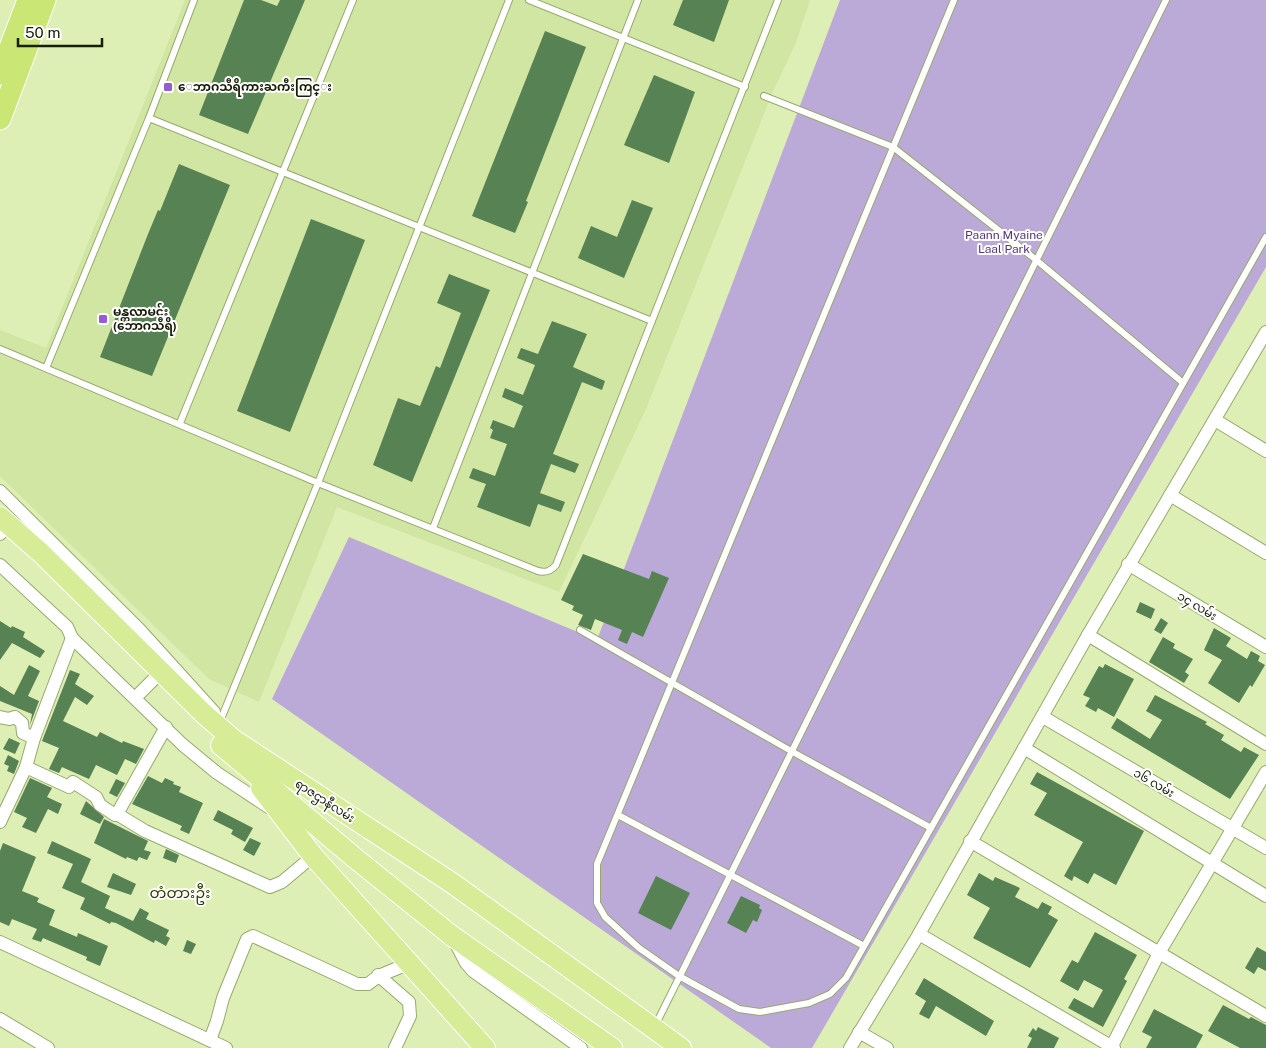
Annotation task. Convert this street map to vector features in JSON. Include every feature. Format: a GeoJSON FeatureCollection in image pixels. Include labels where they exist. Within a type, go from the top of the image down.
{"type":"FeatureCollection","features":[{"type":"Feature","properties":{"kind":"highway"},"geometry":{"type":"LineString","coordinates":[[0,74],[28,0]]}},
{"type":"Feature","properties":{"kind":"highway"},"geometry":{"type":"LineString","coordinates":[[0,119],[45,0]]}},
{"type":"Feature","properties":{"kind":"main road","name":"ရာဇဌာနီလမ်း"},"geometry":{"type":"LineString","coordinates":[[0,529],[87,611],[196,723],[244,765],[452,936],[612,1048]]}},
{"type":"Feature","properties":{"kind":"main road","name":"ရာဇဌာနီလမ်း"},"geometry":{"type":"LineString","coordinates":[[0,529],[41,553],[204,714],[234,740],[452,883],[681,1048]]}},
{"type":"Feature","properties":{"kind":"main road"},"geometry":{"type":"LineString","coordinates":[[234,740],[244,765],[281,816],[314,856],[485,1048]]}},
{"type":"Feature","properties":{"kind":"street"},"geometry":{"type":"LineString","coordinates":[[850,1048],[919,934],[1128,564],[1266,332]]}},
{"type":"Feature","properties":{"kind":"street"},"geometry":{"type":"LineString","coordinates":[[1215,420],[1266,451]]}},
{"type":"Feature","properties":{"kind":"street"},"geometry":{"type":"LineString","coordinates":[[0,491],[139,629],[221,719],[234,740]]}},
{"type":"Feature","properties":{"kind":"street"},"geometry":{"type":"LineString","coordinates":[[1170,496],[1266,553]]}},
{"type":"Feature","properties":{"kind":"street","name":"၁၄ လမ်း"},"geometry":{"type":"LineString","coordinates":[[1128,564],[1266,647]]}},
{"type":"Feature","properties":{"kind":"street"},"geometry":{"type":"LineString","coordinates":[[0,565],[67,627],[72,638],[217,773],[281,816]]}},
{"type":"Feature","properties":{"kind":"street"},"geometry":{"type":"LineString","coordinates":[[1088,634],[1266,744]]}},
{"type":"Feature","properties":{"kind":"street"},"geometry":{"type":"LineString","coordinates":[[0,822],[26,766],[34,738],[72,638]]}},
{"type":"Feature","properties":{"kind":"street"},"geometry":{"type":"LineString","coordinates":[[136,698],[154,679]]}},
{"type":"Feature","properties":{"kind":"street"},"geometry":{"type":"LineString","coordinates":[[0,717],[9,719],[16,717],[22,723],[22,733],[34,738]]}},
{"type":"Feature","properties":{"kind":"street","name":"၁၆ လမ်း"},"geometry":{"type":"LineString","coordinates":[[1043,717],[1266,848]]}},
{"type":"Feature","properties":{"kind":"street"},"geometry":{"type":"LineString","coordinates":[[117,814],[166,727]]}},
{"type":"Feature","properties":{"kind":"street"},"geometry":{"type":"LineString","coordinates":[[1024,748],[1266,896]]}},
{"type":"Feature","properties":{"kind":"street"},"geometry":{"type":"LineString","coordinates":[[26,766],[69,787],[73,782],[96,797],[100,805],[145,831],[270,887],[282,882],[314,856]]}},
{"type":"Feature","properties":{"kind":"street"},"geometry":{"type":"LineString","coordinates":[[919,934],[1112,1048],[1159,953],[1213,865],[1266,772]]}},
{"type":"Feature","properties":{"kind":"street"},"geometry":{"type":"LineString","coordinates":[[970,841],[1266,1016]]}},
{"type":"Feature","properties":{"kind":"street"},"geometry":{"type":"LineString","coordinates":[[210,1040],[217,1021],[222,998],[247,939],[253,936],[357,984],[368,984],[378,975],[410,963]]}},
{"type":"Feature","properties":{"kind":"street"},"geometry":{"type":"LineString","coordinates":[[452,936],[466,963],[473,971],[581,1048]]}},
{"type":"Feature","properties":{"kind":"street"},"geometry":{"type":"LineString","coordinates":[[0,942],[226,1048]]}},
{"type":"Feature","properties":{"kind":"street"},"geometry":{"type":"LineString","coordinates":[[378,975],[410,1002],[410,1016],[395,1048]]}},
{"type":"Feature","properties":{"kind":"street"},"geometry":{"type":"LineString","coordinates":[[0,1019],[48,1048]]}},
{"type":"Feature","properties":{"kind":"street"},"geometry":{"type":"LineString","coordinates":[[859,1032],[887,1048]]}},
{"type":"Feature","properties":{"kind":"lane"},"geometry":{"type":"LineString","coordinates":[[46,368],[149,118],[194,0]]}},
{"type":"Feature","properties":{"kind":"lane"},"geometry":{"type":"LineString","coordinates":[[180,423],[353,0]]}},
{"type":"Feature","properties":{"kind":"lane"},"geometry":{"type":"LineString","coordinates":[[221,719],[318,483],[509,0]]}},
{"type":"Feature","properties":{"kind":"lane"},"geometry":{"type":"LineString","coordinates":[[529,0],[744,87]]}},
{"type":"Feature","properties":{"kind":"lane"},"geometry":{"type":"LineString","coordinates":[[433,528],[638,0]]}},
{"type":"Feature","properties":{"kind":"lane"},"geometry":{"type":"LineString","coordinates":[[0,349],[180,423],[318,483],[538,571],[552,570],[556,565],[778,0]]}},
{"type":"Feature","properties":{"kind":"lane"},"geometry":{"type":"LineString","coordinates":[[954,0],[598,864],[597,903],[605,917],[622,934],[679,976],[738,1009],[760,1012],[809,1003],[830,994],[846,978],[1182,382],[1266,237]]}},
{"type":"Feature","properties":{"kind":"lane"},"geometry":{"type":"LineString","coordinates":[[654,1028],[1035,259],[1166,0]]}},
{"type":"Feature","properties":{"kind":"lane"},"geometry":{"type":"LineString","coordinates":[[764,96],[892,147],[1035,259],[1182,382]]}},
{"type":"Feature","properties":{"kind":"lane"},"geometry":{"type":"LineString","coordinates":[[149,118],[652,321]]}},
{"type":"Feature","properties":{"kind":"lane"},"geometry":{"type":"LineString","coordinates":[[580,630],[672,684],[931,828]]}},
{"type":"Feature","properties":{"kind":"lane"},"geometry":{"type":"LineString","coordinates":[[618,815],[864,946]]}},
{"type":"Feature","properties":{"kind":"shaded area"},"geometry":{"type":"Polygon","coordinates":[[[185,0],[810,0],[795,45],[774,89],[646,409],[559,592],[337,507],[259,702],[209,679],[0,476],[0,330],[46,348],[185,0]]]}},
{"type":"Feature","properties":{"kind":"green space","name":"Paann Myaine Laal Park"},"geometry":{"type":"Polygon","coordinates":[[[840,0],[1266,0],[1266,267],[812,1048],[771,1048],[272,699],[349,537],[597,640],[840,0]]]}},
{"type":"Feature","properties":{"kind":"building"},"geometry":{"type":"Polygon","coordinates":[[[244,0],[261,0],[277,6],[280,0],[305,0],[248,134],[199,115],[244,0]]]}},
{"type":"Feature","properties":{"kind":"building"},"geometry":{"type":"Polygon","coordinates":[[[683,0],[729,0],[714,42],[673,25],[683,0]]]}},
{"type":"Feature","properties":{"kind":"building"},"geometry":{"type":"Polygon","coordinates":[[[545,31],[586,47],[515,233],[472,216],[545,31]]]}},
{"type":"Feature","properties":{"kind":"building"},"geometry":{"type":"Polygon","coordinates":[[[654,75],[695,92],[669,163],[624,145],[654,75]]]}},
{"type":"Feature","properties":{"kind":"building"},"geometry":{"type":"Polygon","coordinates":[[[179,164],[230,185],[152,376],[100,357],[148,234],[158,210],[160,211],[179,164]]]}},
{"type":"Feature","properties":{"kind":"building"},"geometry":{"type":"Polygon","coordinates":[[[632,200],[653,208],[624,278],[578,258],[591,226],[617,237],[632,200]]]}},
{"type":"Feature","properties":{"kind":"building"},"geometry":{"type":"Polygon","coordinates":[[[311,219],[365,240],[290,432],[237,411],[311,219]]]}},
{"type":"Feature","properties":{"kind":"building"},"geometry":{"type":"Polygon","coordinates":[[[449,274],[490,290],[412,482],[373,465],[398,398],[420,406],[436,366],[440,368],[461,313],[437,303],[449,274]]]}},
{"type":"Feature","properties":{"kind":"building"},"geometry":{"type":"Polygon","coordinates":[[[552,321],[587,334],[573,367],[605,381],[602,390],[582,382],[553,454],[579,464],[575,473],[551,464],[540,493],[565,502],[561,512],[538,504],[530,527],[477,507],[486,484],[469,478],[473,468],[495,476],[507,444],[490,438],[493,430],[490,428],[493,420],[514,428],[523,406],[502,397],[505,388],[523,395],[535,365],[517,358],[521,348],[538,354],[552,321]]]}},
{"type":"Feature","properties":{"kind":"building"},"geometry":{"type":"Polygon","coordinates":[[[583,554],[649,579],[652,571],[669,578],[643,637],[632,632],[627,644],[618,640],[622,630],[595,619],[591,630],[578,625],[583,615],[572,610],[574,606],[561,600],[583,554]]]}},
{"type":"Feature","properties":{"kind":"building"},"geometry":{"type":"Polygon","coordinates":[[[1140,602],[1155,609],[1151,619],[1136,612],[1140,602]]]}},
{"type":"Feature","properties":{"kind":"building"},"geometry":{"type":"Polygon","coordinates":[[[1161,618],[1168,623],[1161,634],[1154,630],[1161,618]]]}},
{"type":"Feature","properties":{"kind":"building"},"geometry":{"type":"Polygon","coordinates":[[[0,621],[11,628],[12,626],[25,632],[23,637],[45,651],[40,658],[12,643],[0,660],[0,621]]]}},
{"type":"Feature","properties":{"kind":"building"},"geometry":{"type":"Polygon","coordinates":[[[1214,628],[1231,638],[1226,646],[1247,659],[1251,651],[1260,656],[1258,661],[1265,665],[1252,687],[1250,685],[1239,703],[1208,683],[1222,660],[1204,650],[1214,628]]]}},
{"type":"Feature","properties":{"kind":"building"},"geometry":{"type":"Polygon","coordinates":[[[1163,637],[1175,644],[1173,648],[1193,659],[1185,672],[1189,675],[1184,683],[1149,662],[1163,637]]]}},
{"type":"Feature","properties":{"kind":"building"},"geometry":{"type":"Polygon","coordinates":[[[1105,664],[1134,679],[1114,717],[1098,708],[1096,712],[1085,706],[1090,698],[1083,695],[1099,666],[1103,668],[1105,664]]]}},
{"type":"Feature","properties":{"kind":"building"},"geometry":{"type":"Polygon","coordinates":[[[29,665],[40,671],[28,696],[39,701],[30,725],[32,714],[0,701],[0,686],[14,695],[29,665]]]}},
{"type":"Feature","properties":{"kind":"building"},"geometry":{"type":"Polygon","coordinates":[[[70,670],[80,674],[75,684],[94,696],[87,705],[75,697],[63,721],[97,737],[100,732],[122,743],[123,741],[144,749],[136,764],[125,759],[117,775],[96,765],[89,779],[62,767],[59,773],[49,769],[59,748],[42,741],[70,670]]]}},
{"type":"Feature","properties":{"kind":"building"},"geometry":{"type":"Polygon","coordinates":[[[1155,695],[1207,722],[1205,724],[1224,735],[1221,740],[1241,752],[1244,747],[1259,755],[1230,799],[1111,728],[1117,718],[1150,739],[1162,720],[1146,711],[1155,695]]]}},
{"type":"Feature","properties":{"kind":"building"},"geometry":{"type":"Polygon","coordinates":[[[9,738],[20,743],[15,754],[3,749],[9,738]]]}},
{"type":"Feature","properties":{"kind":"building"},"geometry":{"type":"Polygon","coordinates":[[[8,755],[19,761],[14,774],[7,771],[9,766],[4,764],[8,755]]]}},
{"type":"Feature","properties":{"kind":"building"},"geometry":{"type":"Polygon","coordinates":[[[1037,772],[1144,831],[1116,885],[1094,873],[1088,884],[1074,876],[1072,881],[1064,876],[1083,842],[1034,815],[1047,793],[1030,784],[1037,772]]]}},
{"type":"Feature","properties":{"kind":"building"},"geometry":{"type":"Polygon","coordinates":[[[148,776],[162,783],[165,778],[174,782],[173,784],[181,787],[179,792],[203,803],[189,834],[180,830],[182,826],[132,804],[148,776]]]}},
{"type":"Feature","properties":{"kind":"building"},"geometry":{"type":"Polygon","coordinates":[[[30,778],[52,788],[47,797],[62,804],[58,814],[48,809],[36,833],[22,827],[27,818],[14,812],[30,778]]]}},
{"type":"Feature","properties":{"kind":"building"},"geometry":{"type":"Polygon","coordinates":[[[116,779],[125,783],[117,797],[109,793],[116,779]]]}},
{"type":"Feature","properties":{"kind":"building"},"geometry":{"type":"Polygon","coordinates":[[[86,801],[104,817],[100,824],[80,814],[86,801]]]}},
{"type":"Feature","properties":{"kind":"building"},"geometry":{"type":"Polygon","coordinates":[[[218,810],[253,828],[245,842],[231,834],[233,830],[213,820],[218,810]]]}},
{"type":"Feature","properties":{"kind":"building"},"geometry":{"type":"Polygon","coordinates":[[[104,819],[148,841],[144,850],[151,852],[147,860],[139,857],[137,861],[127,857],[126,859],[94,843],[104,819]]]}},
{"type":"Feature","properties":{"kind":"building"},"geometry":{"type":"Polygon","coordinates":[[[250,838],[261,843],[254,856],[243,850],[250,838]]]}},
{"type":"Feature","properties":{"kind":"building"},"geometry":{"type":"Polygon","coordinates":[[[52,841],[91,859],[81,882],[110,896],[105,908],[133,921],[140,908],[149,913],[146,919],[169,930],[166,936],[170,938],[166,946],[155,940],[154,943],[116,923],[111,922],[110,924],[80,909],[85,898],[62,888],[73,864],[47,853],[52,841]]]}},
{"type":"Feature","properties":{"kind":"building"},"geometry":{"type":"Polygon","coordinates":[[[3,843],[36,857],[22,891],[39,898],[37,902],[55,910],[49,925],[77,937],[78,933],[108,946],[100,966],[86,960],[87,957],[43,938],[41,942],[32,939],[37,929],[12,919],[9,926],[0,922],[0,851],[3,843]]]}},
{"type":"Feature","properties":{"kind":"building"},"geometry":{"type":"Polygon","coordinates":[[[166,849],[179,855],[176,863],[163,858],[166,849]]]}},
{"type":"Feature","properties":{"kind":"building"},"geometry":{"type":"Polygon","coordinates":[[[113,873],[136,884],[131,895],[107,887],[113,873]]]}},
{"type":"Feature","properties":{"kind":"building"},"geometry":{"type":"Polygon","coordinates":[[[979,873],[993,881],[995,877],[1020,888],[1015,897],[1038,909],[1042,902],[1052,907],[1048,914],[1058,920],[1030,968],[973,938],[990,908],[967,895],[979,873]]]}},
{"type":"Feature","properties":{"kind":"building"},"geometry":{"type":"Polygon","coordinates":[[[656,876],[690,893],[671,930],[638,913],[656,876]]]}},
{"type":"Feature","properties":{"kind":"building"},"geometry":{"type":"Polygon","coordinates":[[[741,896],[760,905],[759,908],[762,910],[757,922],[753,920],[746,933],[727,923],[741,896]]]}},
{"type":"Feature","properties":{"kind":"building"},"geometry":{"type":"Polygon","coordinates":[[[1095,932],[1137,955],[1124,979],[1127,981],[1103,1027],[1068,1008],[1074,998],[1093,1008],[1103,990],[1084,980],[1078,991],[1060,981],[1072,960],[1078,963],[1095,932]]]}},
{"type":"Feature","properties":{"kind":"building"},"geometry":{"type":"Polygon","coordinates":[[[187,940],[196,944],[191,954],[183,951],[187,940]]]}},
{"type":"Feature","properties":{"kind":"building"},"geometry":{"type":"Polygon","coordinates":[[[1257,947],[1266,952],[1266,971],[1258,967],[1254,974],[1245,968],[1257,947]]]}},
{"type":"Feature","properties":{"kind":"building"},"geometry":{"type":"Polygon","coordinates":[[[924,978],[994,1021],[986,1036],[936,1006],[929,1019],[919,1014],[926,1001],[915,994],[924,978]]]}},
{"type":"Feature","properties":{"kind":"building"},"geometry":{"type":"Polygon","coordinates":[[[1223,1005],[1249,1019],[1251,1017],[1266,1025],[1266,1048],[1240,1048],[1208,1031],[1223,1005]]]}},
{"type":"Feature","properties":{"kind":"building"},"geometry":{"type":"Polygon","coordinates":[[[1154,1009],[1203,1035],[1196,1048],[1146,1048],[1152,1037],[1142,1032],[1154,1009]]]}},
{"type":"Feature","properties":{"kind":"building"},"geometry":{"type":"Polygon","coordinates":[[[1038,1027],[1059,1038],[1054,1048],[1027,1048],[1032,1038],[1028,1036],[1033,1028],[1036,1031],[1038,1027]]]}},
{"type":"Feature","properties":{"kind":"place","name":"ေဘာဂသီရိကားႀကီးကြင္း"},"geometry":{"type":"Point","coordinates":[168,87]}},
{"type":"Feature","properties":{"kind":"place","name":"မန္တလာမင်း (ဘောဂသီရိ)"},"geometry":{"type":"Point","coordinates":[103,319]}},
{"type":"Feature","properties":{"kind":"district","name":"တံတားဦး"},"geometry":{"type":"Point","coordinates":[180,892]}}]}
